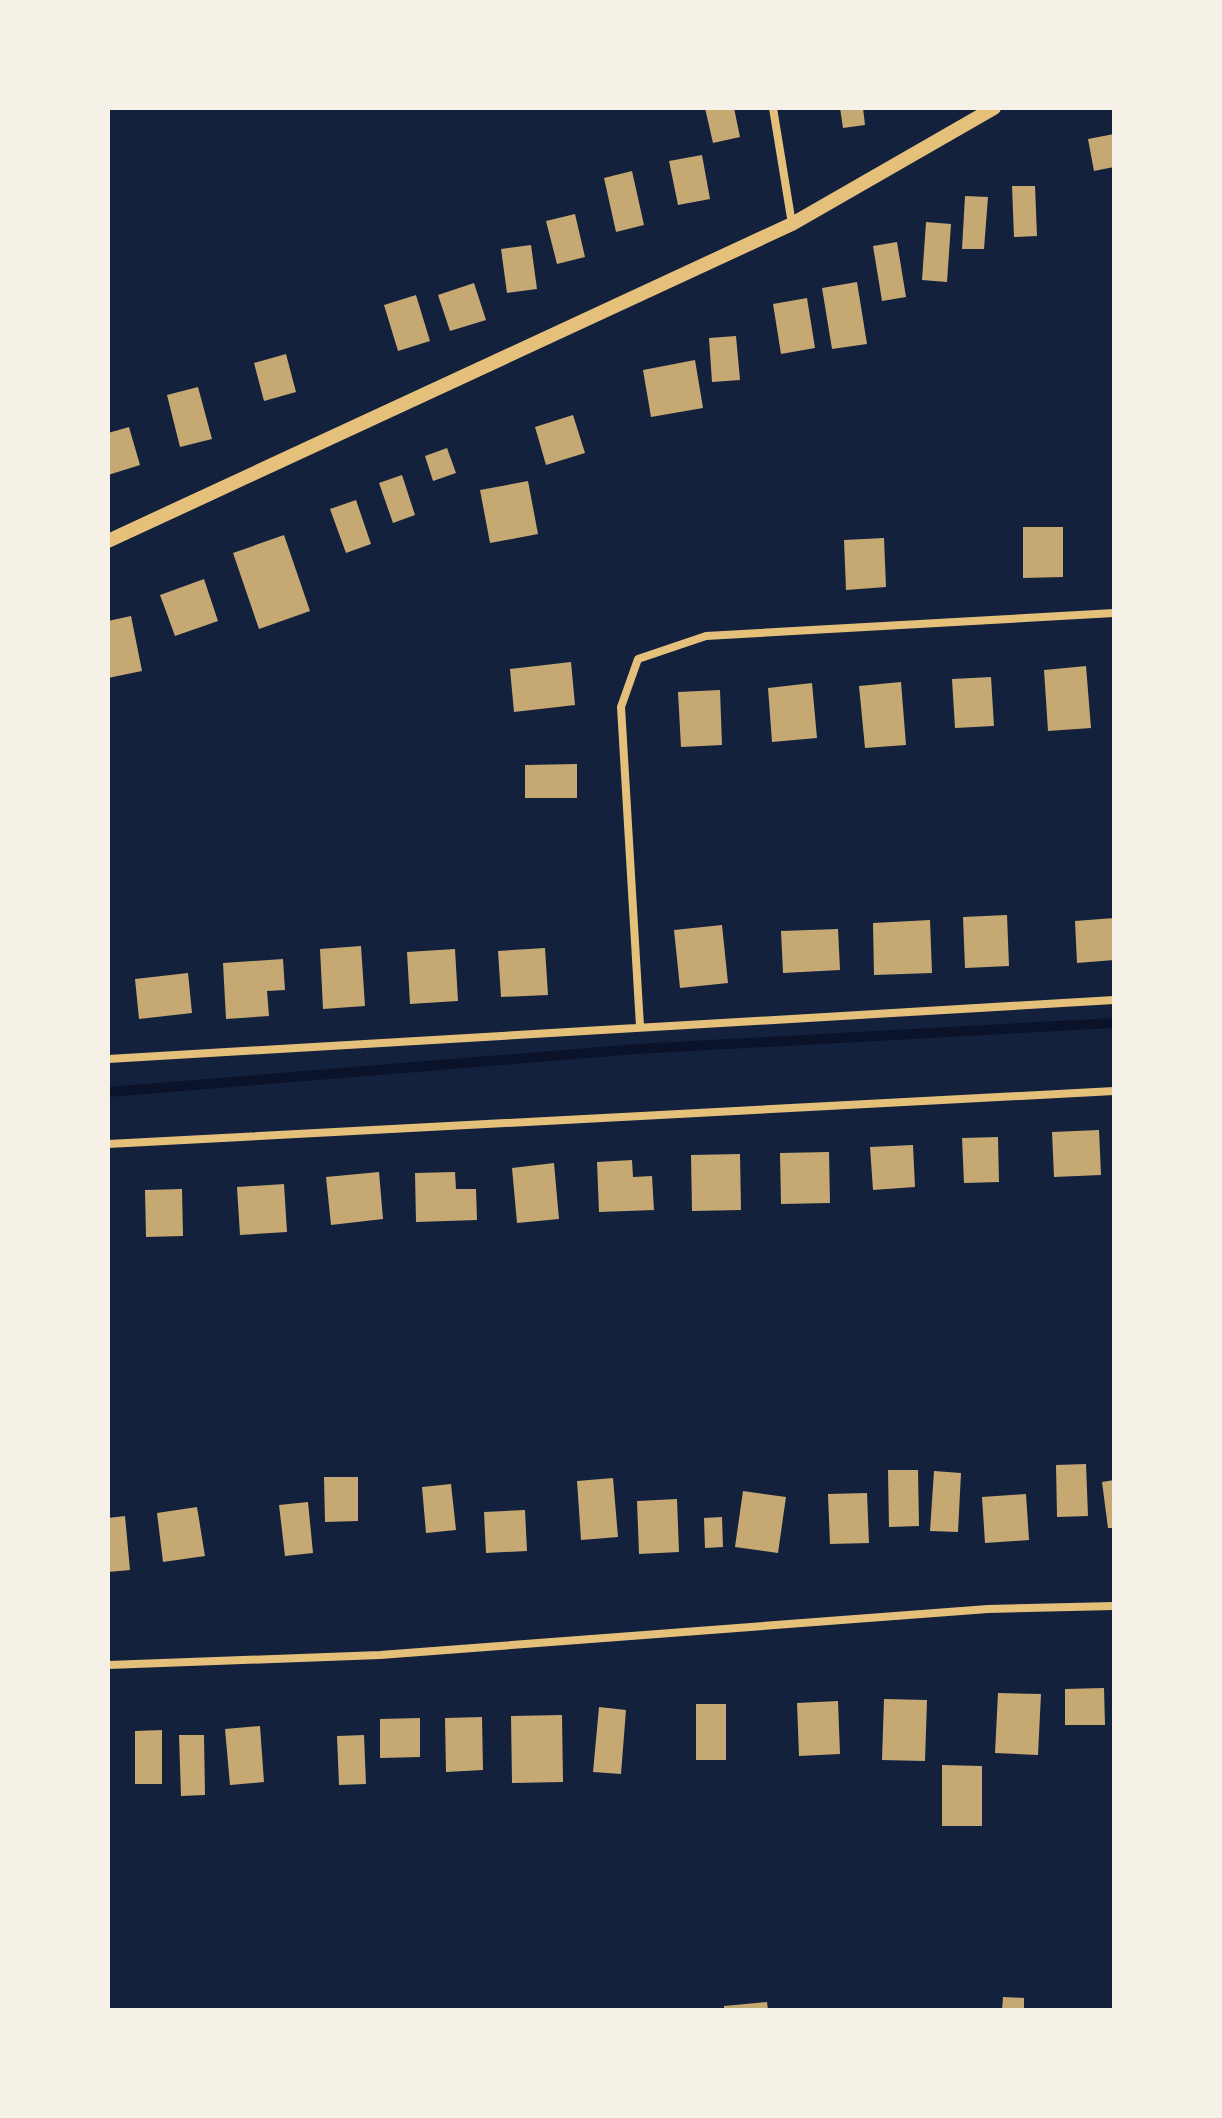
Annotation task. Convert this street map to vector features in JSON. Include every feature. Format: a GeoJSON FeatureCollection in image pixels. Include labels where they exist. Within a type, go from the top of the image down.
{"type":"FeatureCollection","features":[{"type":"Feature","properties":{"kind":"street"},"geometry":{"type":"LineString","coordinates":[[773,108],[792,224]]}},
{"type":"Feature","properties":{"kind":"street"},"geometry":{"type":"LineString","coordinates":[[108,541],[792,224],[994,108]]}},
{"type":"Feature","properties":{"kind":"street"},"geometry":{"type":"LineString","coordinates":[[640,1026],[621,707],[638,659],[706,636],[1114,613]]}},
{"type":"Feature","properties":{"kind":"street"},"geometry":{"type":"LineString","coordinates":[[108,1059],[1114,1000]]}},
{"type":"Feature","properties":{"kind":"street"},"geometry":{"type":"LineString","coordinates":[[108,1144],[1114,1091]]}},
{"type":"Feature","properties":{"kind":"street"},"geometry":{"type":"LineString","coordinates":[[108,1665],[380,1655],[973,1610],[1114,1606]]}},
{"type":"Feature","properties":{"kind":"building"},"geometry":{"type":"Polygon","coordinates":[[[705,108],[734,108],[740,137],[713,143],[705,108]]]}},
{"type":"Feature","properties":{"kind":"building"},"geometry":{"type":"Polygon","coordinates":[[[840,108],[863,108],[865,125],[843,128],[840,108]]]}},
{"type":"Feature","properties":{"kind":"building"},"geometry":{"type":"Polygon","coordinates":[[[1114,134],[1114,167],[1094,171],[1088,139],[1114,134]]]}},
{"type":"Feature","properties":{"kind":"building"},"geometry":{"type":"Polygon","coordinates":[[[702,155],[710,199],[678,205],[669,161],[702,155]]]}},
{"type":"Feature","properties":{"kind":"building"},"geometry":{"type":"Polygon","coordinates":[[[632,171],[644,225],[616,232],[604,178],[632,171]]]}},
{"type":"Feature","properties":{"kind":"building"},"geometry":{"type":"Polygon","coordinates":[[[1012,186],[1035,186],[1037,236],[1014,237],[1012,186]]]}},
{"type":"Feature","properties":{"kind":"building"},"geometry":{"type":"Polygon","coordinates":[[[965,196],[988,197],[984,249],[962,249],[965,196]]]}},
{"type":"Feature","properties":{"kind":"building"},"geometry":{"type":"Polygon","coordinates":[[[575,214],[585,257],[557,264],[546,221],[575,214]]]}},
{"type":"Feature","properties":{"kind":"building"},"geometry":{"type":"Polygon","coordinates":[[[926,222],[951,224],[947,282],[922,280],[926,222]]]}},
{"type":"Feature","properties":{"kind":"building"},"geometry":{"type":"Polygon","coordinates":[[[897,242],[906,297],[882,301],[873,246],[897,242]]]}},
{"type":"Feature","properties":{"kind":"building"},"geometry":{"type":"Polygon","coordinates":[[[531,245],[537,289],[507,293],[501,249],[531,245]]]}},
{"type":"Feature","properties":{"kind":"building"},"geometry":{"type":"Polygon","coordinates":[[[857,282],[867,344],[832,349],[822,288],[857,282]]]}},
{"type":"Feature","properties":{"kind":"building"},"geometry":{"type":"Polygon","coordinates":[[[474,283],[486,320],[450,331],[438,295],[474,283]]]}},
{"type":"Feature","properties":{"kind":"building"},"geometry":{"type":"Polygon","coordinates":[[[416,295],[430,341],[398,351],[384,305],[416,295]]]}},
{"type":"Feature","properties":{"kind":"building"},"geometry":{"type":"Polygon","coordinates":[[[807,298],[815,348],[781,354],[773,304],[807,298]]]}},
{"type":"Feature","properties":{"kind":"building"},"geometry":{"type":"Polygon","coordinates":[[[736,336],[740,380],[712,382],[709,338],[736,336]]]}},
{"type":"Feature","properties":{"kind":"building"},"geometry":{"type":"Polygon","coordinates":[[[286,354],[296,392],[264,401],[254,363],[286,354]]]}},
{"type":"Feature","properties":{"kind":"building"},"geometry":{"type":"Polygon","coordinates":[[[695,360],[703,408],[651,417],[643,370],[695,360]]]}},
{"type":"Feature","properties":{"kind":"building"},"geometry":{"type":"Polygon","coordinates":[[[198,387],[212,439],[180,447],[167,395],[198,387]]]}},
{"type":"Feature","properties":{"kind":"building"},"geometry":{"type":"Polygon","coordinates":[[[573,415],[585,453],[546,465],[535,427],[573,415]]]}},
{"type":"Feature","properties":{"kind":"building"},"geometry":{"type":"Polygon","coordinates":[[[129,427],[140,465],[108,475],[108,433],[129,427]]]}},
{"type":"Feature","properties":{"kind":"building"},"geometry":{"type":"Polygon","coordinates":[[[447,448],[456,473],[433,481],[425,456],[447,448]]]}},
{"type":"Feature","properties":{"kind":"building"},"geometry":{"type":"Polygon","coordinates":[[[402,475],[415,515],[393,523],[379,483],[402,475]]]}},
{"type":"Feature","properties":{"kind":"building"},"geometry":{"type":"Polygon","coordinates":[[[528,481],[538,534],[490,543],[480,490],[528,481]]]}},
{"type":"Feature","properties":{"kind":"building"},"geometry":{"type":"Polygon","coordinates":[[[356,500],[371,544],[346,553],[330,509],[356,500]]]}},
{"type":"Feature","properties":{"kind":"building"},"geometry":{"type":"Polygon","coordinates":[[[1023,527],[1063,527],[1063,577],[1023,578],[1023,527]]]}},
{"type":"Feature","properties":{"kind":"building"},"geometry":{"type":"Polygon","coordinates":[[[284,535],[310,611],[259,629],[233,553],[284,535]]]}},
{"type":"Feature","properties":{"kind":"building"},"geometry":{"type":"Polygon","coordinates":[[[884,538],[886,587],[846,590],[844,540],[884,538]]]}},
{"type":"Feature","properties":{"kind":"building"},"geometry":{"type":"Polygon","coordinates":[[[204,579],[218,621],[175,636],[160,595],[204,579]]]}},
{"type":"Feature","properties":{"kind":"building"},"geometry":{"type":"Polygon","coordinates":[[[131,616],[142,671],[108,678],[108,621],[131,616]]]}},
{"type":"Feature","properties":{"kind":"building"},"geometry":{"type":"Polygon","coordinates":[[[571,662],[575,705],[514,712],[510,669],[571,662]]]}},
{"type":"Feature","properties":{"kind":"building"},"geometry":{"type":"Polygon","coordinates":[[[1086,666],[1091,728],[1048,731],[1044,670],[1086,666]]]}},
{"type":"Feature","properties":{"kind":"building"},"geometry":{"type":"Polygon","coordinates":[[[991,677],[994,726],[955,728],[952,679],[991,677]]]}},
{"type":"Feature","properties":{"kind":"building"},"geometry":{"type":"Polygon","coordinates":[[[901,682],[906,745],[865,748],[859,686],[901,682]]]}},
{"type":"Feature","properties":{"kind":"building"},"geometry":{"type":"Polygon","coordinates":[[[812,683],[817,738],[772,742],[768,688],[812,683]]]}},
{"type":"Feature","properties":{"kind":"building"},"geometry":{"type":"Polygon","coordinates":[[[720,690],[722,745],[681,747],[678,692],[720,690]]]}},
{"type":"Feature","properties":{"kind":"building"},"geometry":{"type":"Polygon","coordinates":[[[577,764],[577,798],[525,798],[525,765],[577,764]]]}},
{"type":"Feature","properties":{"kind":"building"},"geometry":{"type":"Polygon","coordinates":[[[1007,915],[1009,966],[965,968],[963,917],[1007,915]]]}},
{"type":"Feature","properties":{"kind":"building"},"geometry":{"type":"Polygon","coordinates":[[[1114,918],[1114,960],[1077,963],[1075,921],[1114,918]]]}},
{"type":"Feature","properties":{"kind":"building"},"geometry":{"type":"Polygon","coordinates":[[[930,920],[932,973],[874,975],[873,923],[930,920]]]}},
{"type":"Feature","properties":{"kind":"building"},"geometry":{"type":"Polygon","coordinates":[[[722,925],[728,983],[680,988],[674,930],[722,925]]]}},
{"type":"Feature","properties":{"kind":"building"},"geometry":{"type":"Polygon","coordinates":[[[838,929],[840,970],[783,973],[781,931],[838,929]]]}},
{"type":"Feature","properties":{"kind":"building"},"geometry":{"type":"Polygon","coordinates":[[[361,946],[365,1006],[323,1009],[320,949],[361,946]]]}},
{"type":"Feature","properties":{"kind":"building"},"geometry":{"type":"Polygon","coordinates":[[[545,948],[548,995],[501,997],[498,951],[545,948]]]}},
{"type":"Feature","properties":{"kind":"building"},"geometry":{"type":"Polygon","coordinates":[[[455,949],[458,1001],[410,1004],[407,952],[455,949]]]}},
{"type":"Feature","properties":{"kind":"building"},"geometry":{"type":"Polygon","coordinates":[[[283,959],[285,990],[267,991],[269,1016],[226,1019],[223,963],[283,959]]]}},
{"type":"Feature","properties":{"kind":"building"},"geometry":{"type":"Polygon","coordinates":[[[188,973],[192,1013],[139,1019],[135,979],[188,973]]]}},
{"type":"Feature","properties":{"kind":"building"},"geometry":{"type":"Polygon","coordinates":[[[1099,1130],[1101,1175],[1054,1177],[1052,1132],[1099,1130]]]}},
{"type":"Feature","properties":{"kind":"building"},"geometry":{"type":"Polygon","coordinates":[[[998,1137],[999,1182],[964,1183],[962,1138],[998,1137]]]}},
{"type":"Feature","properties":{"kind":"building"},"geometry":{"type":"Polygon","coordinates":[[[913,1145],[915,1187],[873,1190],[870,1147],[913,1145]]]}},
{"type":"Feature","properties":{"kind":"building"},"geometry":{"type":"Polygon","coordinates":[[[829,1152],[830,1203],[781,1204],[780,1153],[829,1152]]]}},
{"type":"Feature","properties":{"kind":"building"},"geometry":{"type":"Polygon","coordinates":[[[740,1154],[741,1210],[692,1211],[691,1155],[740,1154]]]}},
{"type":"Feature","properties":{"kind":"building"},"geometry":{"type":"Polygon","coordinates":[[[632,1160],[633,1177],[652,1176],[654,1210],[599,1212],[597,1162],[632,1160]]]}},
{"type":"Feature","properties":{"kind":"building"},"geometry":{"type":"Polygon","coordinates":[[[554,1163],[559,1219],[517,1223],[512,1168],[554,1163]]]}},
{"type":"Feature","properties":{"kind":"building"},"geometry":{"type":"Polygon","coordinates":[[[379,1172],[383,1219],[331,1225],[326,1177],[379,1172]]]}},
{"type":"Feature","properties":{"kind":"building"},"geometry":{"type":"Polygon","coordinates":[[[455,1172],[456,1189],[476,1189],[477,1220],[416,1222],[415,1173],[455,1172]]]}},
{"type":"Feature","properties":{"kind":"building"},"geometry":{"type":"Polygon","coordinates":[[[284,1184],[287,1232],[240,1235],[237,1187],[284,1184]]]}},
{"type":"Feature","properties":{"kind":"building"},"geometry":{"type":"Polygon","coordinates":[[[182,1189],[183,1236],[146,1237],[145,1190],[182,1189]]]}},
{"type":"Feature","properties":{"kind":"building"},"geometry":{"type":"Polygon","coordinates":[[[1086,1464],[1088,1516],[1057,1517],[1056,1465],[1086,1464]]]}},
{"type":"Feature","properties":{"kind":"building"},"geometry":{"type":"Polygon","coordinates":[[[888,1470],[918,1470],[919,1526],[889,1527],[888,1470]]]}},
{"type":"Feature","properties":{"kind":"building"},"geometry":{"type":"Polygon","coordinates":[[[934,1471],[961,1473],[958,1532],[930,1531],[934,1471]]]}},
{"type":"Feature","properties":{"kind":"building"},"geometry":{"type":"Polygon","coordinates":[[[324,1477],[358,1477],[358,1521],[325,1522],[324,1477]]]}},
{"type":"Feature","properties":{"kind":"building"},"geometry":{"type":"Polygon","coordinates":[[[613,1478],[618,1537],[581,1540],[577,1481],[613,1478]]]}},
{"type":"Feature","properties":{"kind":"building"},"geometry":{"type":"Polygon","coordinates":[[[1114,1480],[1114,1528],[1108,1528],[1102,1482],[1114,1480]]]}},
{"type":"Feature","properties":{"kind":"building"},"geometry":{"type":"Polygon","coordinates":[[[451,1484],[456,1530],[426,1533],[422,1487],[451,1484]]]}},
{"type":"Feature","properties":{"kind":"building"},"geometry":{"type":"Polygon","coordinates":[[[743,1491],[786,1497],[778,1553],[735,1547],[743,1491]]]}},
{"type":"Feature","properties":{"kind":"building"},"geometry":{"type":"Polygon","coordinates":[[[867,1493],[869,1543],[830,1544],[828,1494],[867,1493]]]}},
{"type":"Feature","properties":{"kind":"building"},"geometry":{"type":"Polygon","coordinates":[[[1026,1494],[1029,1540],[985,1543],[982,1497],[1026,1494]]]}},
{"type":"Feature","properties":{"kind":"building"},"geometry":{"type":"Polygon","coordinates":[[[677,1499],[679,1552],[639,1554],[637,1501],[677,1499]]]}},
{"type":"Feature","properties":{"kind":"building"},"geometry":{"type":"Polygon","coordinates":[[[308,1502],[313,1553],[285,1556],[279,1505],[308,1502]]]}},
{"type":"Feature","properties":{"kind":"building"},"geometry":{"type":"Polygon","coordinates":[[[197,1507],[205,1556],[163,1562],[157,1513],[197,1507]]]}},
{"type":"Feature","properties":{"kind":"building"},"geometry":{"type":"Polygon","coordinates":[[[525,1510],[527,1551],[486,1553],[484,1512],[525,1510]]]}},
{"type":"Feature","properties":{"kind":"building"},"geometry":{"type":"Polygon","coordinates":[[[125,1516],[130,1570],[108,1572],[108,1518],[125,1516]]]}},
{"type":"Feature","properties":{"kind":"building"},"geometry":{"type":"Polygon","coordinates":[[[722,1517],[723,1547],[705,1548],[704,1518],[722,1517]]]}},
{"type":"Feature","properties":{"kind":"building"},"geometry":{"type":"Polygon","coordinates":[[[1104,1688],[1105,1725],[1065,1725],[1065,1689],[1104,1688]]]}},
{"type":"Feature","properties":{"kind":"building"},"geometry":{"type":"Polygon","coordinates":[[[998,1693],[1041,1694],[1038,1755],[995,1753],[998,1693]]]}},
{"type":"Feature","properties":{"kind":"building"},"geometry":{"type":"Polygon","coordinates":[[[884,1699],[927,1700],[925,1761],[882,1760],[884,1699]]]}},
{"type":"Feature","properties":{"kind":"building"},"geometry":{"type":"Polygon","coordinates":[[[838,1701],[840,1754],[799,1756],[797,1703],[838,1701]]]}},
{"type":"Feature","properties":{"kind":"building"},"geometry":{"type":"Polygon","coordinates":[[[696,1704],[726,1704],[726,1760],[696,1760],[696,1704]]]}},
{"type":"Feature","properties":{"kind":"building"},"geometry":{"type":"Polygon","coordinates":[[[599,1707],[626,1710],[621,1774],[593,1772],[599,1707]]]}},
{"type":"Feature","properties":{"kind":"building"},"geometry":{"type":"Polygon","coordinates":[[[562,1715],[563,1782],[512,1783],[511,1716],[562,1715]]]}},
{"type":"Feature","properties":{"kind":"building"},"geometry":{"type":"Polygon","coordinates":[[[482,1717],[483,1770],[446,1772],[445,1718],[482,1717]]]}},
{"type":"Feature","properties":{"kind":"building"},"geometry":{"type":"Polygon","coordinates":[[[420,1718],[420,1757],[380,1758],[380,1719],[420,1718]]]}},
{"type":"Feature","properties":{"kind":"building"},"geometry":{"type":"Polygon","coordinates":[[[260,1726],[264,1782],[230,1785],[225,1729],[260,1726]]]}},
{"type":"Feature","properties":{"kind":"building"},"geometry":{"type":"Polygon","coordinates":[[[162,1730],[162,1784],[135,1784],[135,1731],[162,1730]]]}},
{"type":"Feature","properties":{"kind":"building"},"geometry":{"type":"Polygon","coordinates":[[[179,1735],[204,1735],[205,1795],[181,1796],[179,1735]]]}},
{"type":"Feature","properties":{"kind":"building"},"geometry":{"type":"Polygon","coordinates":[[[364,1735],[366,1784],[339,1785],[337,1736],[364,1735]]]}},
{"type":"Feature","properties":{"kind":"building"},"geometry":{"type":"Polygon","coordinates":[[[942,1765],[982,1766],[982,1826],[942,1826],[942,1765]]]}},
{"type":"Feature","properties":{"kind":"building"},"geometry":{"type":"Polygon","coordinates":[[[1003,1997],[1024,1998],[1024,2010],[1002,2010],[1003,1997]]]}},
{"type":"Feature","properties":{"kind":"building"},"geometry":{"type":"Polygon","coordinates":[[[767,2002],[768,2010],[724,2010],[724,2006],[767,2002]]]}},
{"type":"Feature","properties":{"kind":"waterway"},"geometry":{"type":"LineString","coordinates":[[108,1092],[637,1049],[1114,1023]]}}]}
